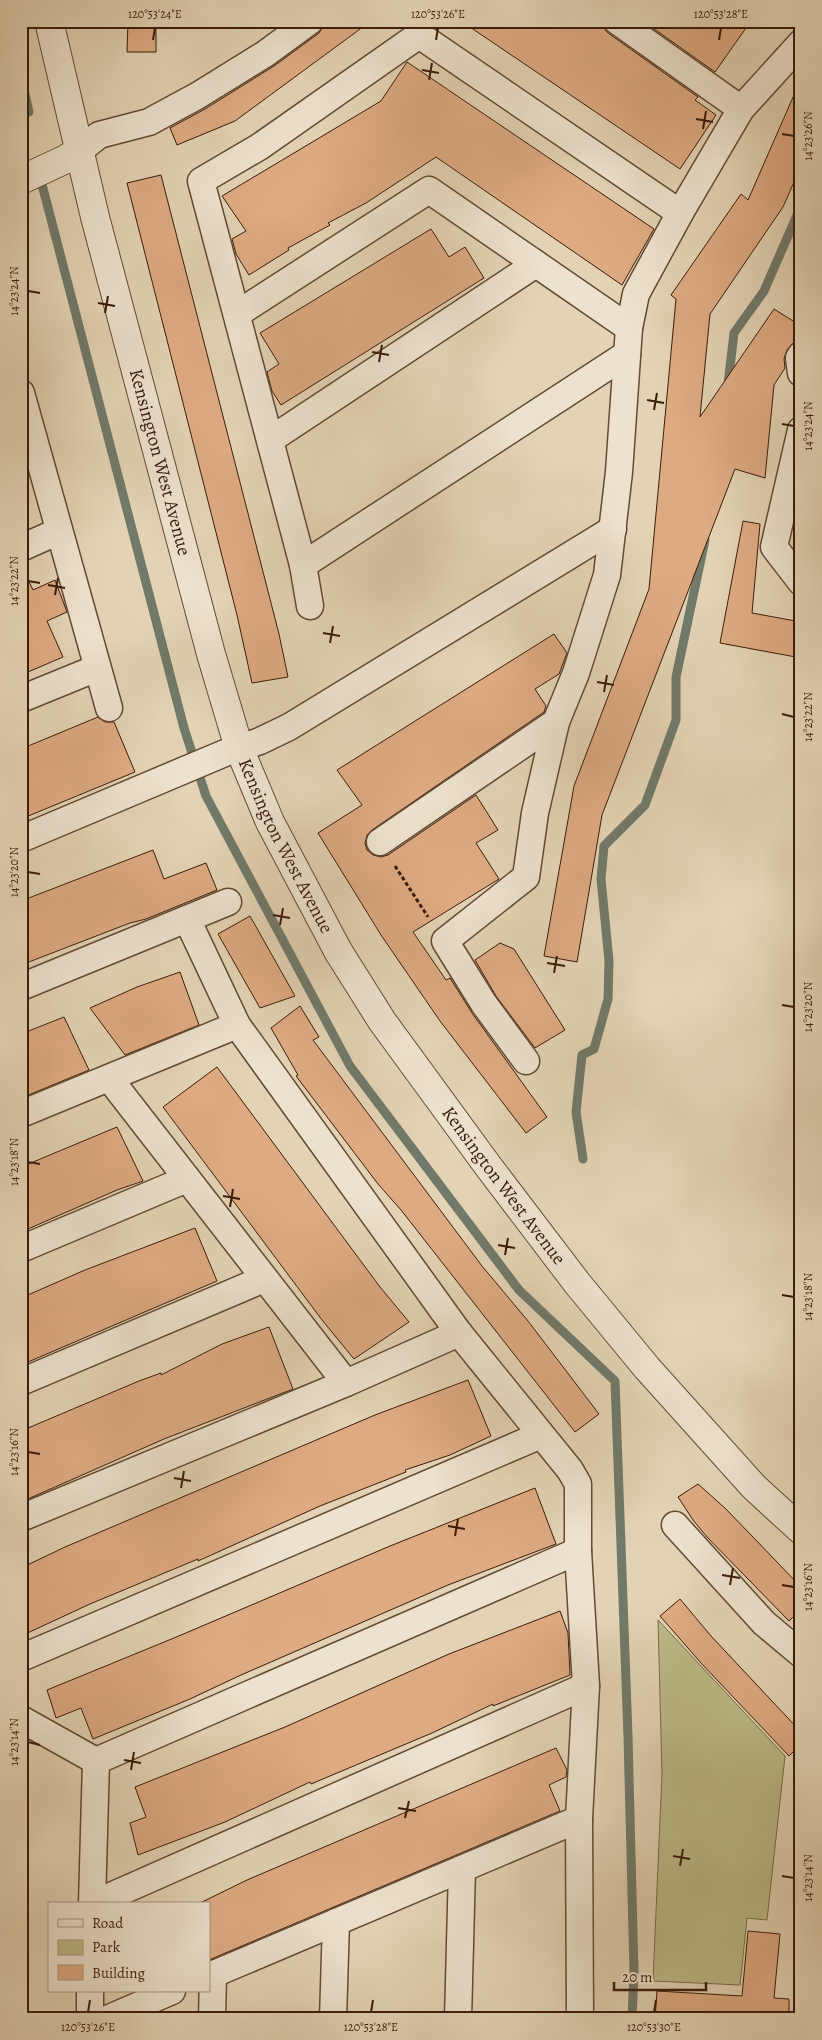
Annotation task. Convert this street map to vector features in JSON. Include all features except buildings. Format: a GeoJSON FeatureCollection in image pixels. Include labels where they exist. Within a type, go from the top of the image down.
{"type":"FeatureCollection","features":[{"type":"Feature","properties":{"kind":"street","name":"Kensington West Avenue"},"geometry":{"type":"LineString","coordinates":[[49,21],[78,150],[211,654],[238,748],[270,822],[334,943],[382,1021],[426,1084],[577,1283],[641,1361],[754,1487],[801,1530]]}},
{"type":"Feature","properties":{"kind":"street"},"geometry":{"type":"LineString","coordinates":[[21,180],[66,159],[99,135],[149,122],[197,96],[265,54],[310,21]]}},
{"type":"Feature","properties":{"kind":"street"},"geometry":{"type":"LineString","coordinates":[[617,21],[741,110]]}},
{"type":"Feature","properties":{"kind":"street"},"geometry":{"type":"LineString","coordinates":[[310,606],[304,565],[201,182],[259,147],[419,35],[680,213]]}},
{"type":"Feature","properties":{"kind":"street"},"geometry":{"type":"LineString","coordinates":[[526,1061],[484,1004],[445,942],[526,877],[535,813],[556,722],[576,673],[607,575],[619,472],[629,328],[636,294],[680,213],[741,110],[801,43]]}},
{"type":"Feature","properties":{"kind":"street"},"geometry":{"type":"LineString","coordinates":[[237,314],[429,190],[629,328]]}},
{"type":"Feature","properties":{"kind":"street"},"geometry":{"type":"LineString","coordinates":[[270,440],[536,264]]}},
{"type":"Feature","properties":{"kind":"street"},"geometry":{"type":"LineString","coordinates":[[304,565],[627,354]]}},
{"type":"Feature","properties":{"kind":"street"},"geometry":{"type":"LineString","coordinates":[[801,355],[799,358],[801,373]]}},
{"type":"Feature","properties":{"kind":"street"},"geometry":{"type":"LineString","coordinates":[[22,396],[109,708]]}},
{"type":"Feature","properties":{"kind":"street"},"geometry":{"type":"LineString","coordinates":[[801,430],[774,547],[801,582]]}},
{"type":"Feature","properties":{"kind":"street"},"geometry":{"type":"LineString","coordinates":[[21,839],[238,748],[260,741],[289,727],[613,529]]}},
{"type":"Feature","properties":{"kind":"street"},"geometry":{"type":"LineString","coordinates":[[21,548],[59,531]]}},
{"type":"Feature","properties":{"kind":"street"},"geometry":{"type":"LineString","coordinates":[[21,699],[97,668]]}},
{"type":"Feature","properties":{"kind":"street"},"geometry":{"type":"LineString","coordinates":[[380,842],[556,722]]}},
{"type":"Feature","properties":{"kind":"street"},"geometry":{"type":"LineString","coordinates":[[21,987],[228,902]]}},
{"type":"Feature","properties":{"kind":"street"},"geometry":{"type":"LineString","coordinates":[[186,919],[236,1025],[459,1333],[570,1470],[578,1484],[578,1551],[586,1686],[579,1819],[580,2019]]}},
{"type":"Feature","properties":{"kind":"street"},"geometry":{"type":"LineString","coordinates":[[21,1114],[236,1025]]}},
{"type":"Feature","properties":{"kind":"street"},"geometry":{"type":"LineString","coordinates":[[109,1078],[346,1383]]}},
{"type":"Feature","properties":{"kind":"street"},"geometry":{"type":"LineString","coordinates":[[21,1249],[187,1179]]}},
{"type":"Feature","properties":{"kind":"street"},"geometry":{"type":"LineString","coordinates":[[21,1382],[264,1278]]}},
{"type":"Feature","properties":{"kind":"street"},"geometry":{"type":"LineString","coordinates":[[21,1518],[346,1383],[459,1333]]}},
{"type":"Feature","properties":{"kind":"street"},"geometry":{"type":"LineString","coordinates":[[21,1658],[541,1435]]}},
{"type":"Feature","properties":{"kind":"street"},"geometry":{"type":"LineString","coordinates":[[675,1525],[764,1623],[801,1654]]}},
{"type":"Feature","properties":{"kind":"street"},"geometry":{"type":"LineString","coordinates":[[96,1761],[578,1551]]}},
{"type":"Feature","properties":{"kind":"street"},"geometry":{"type":"LineString","coordinates":[[98,1902],[586,1686]]}},
{"type":"Feature","properties":{"kind":"street"},"geometry":{"type":"LineString","coordinates":[[21,1720],[96,1761]]}},
{"type":"Feature","properties":{"kind":"street"},"geometry":{"type":"LineString","coordinates":[[93,1902],[96,1761]]}},
{"type":"Feature","properties":{"kind":"street"},"geometry":{"type":"LineString","coordinates":[[212,2019],[211,1975],[579,1819]]}},
{"type":"Feature","properties":{"kind":"street"},"geometry":{"type":"LineString","coordinates":[[458,2019],[462,1869]]}},
{"type":"Feature","properties":{"kind":"street"},"geometry":{"type":"LineString","coordinates":[[333,2019],[336,1922]]}},
{"type":"Feature","properties":{"kind":"street"},"geometry":{"type":"LineString","coordinates":[[90,1992],[90,2019]]}},
{"type":"Feature","properties":{"kind":"street"},"geometry":{"type":"LineString","coordinates":[[106,2019],[170,1992]]}},
{"type":"Feature","properties":{"kind":"path"},"geometry":{"type":"LineString","coordinates":[[380,842],[445,942]]}},
{"type":"Feature","properties":{"kind":"green space"},"geometry":{"type":"Polygon","coordinates":[[[658,1620],[785,1756],[767,1920],[747,1918],[740,1985],[653,1981],[662,1774],[658,1620]]]}},
{"type":"Feature","properties":{"kind":"waterway"},"geometry":{"type":"LineString","coordinates":[[21,76],[29,112]]}},
{"type":"Feature","properties":{"kind":"waterway"},"geometry":{"type":"LineString","coordinates":[[40,177],[184,728],[206,796],[350,1066],[519,1290],[615,1381],[628,1736],[634,1972],[632,2019]]}},
{"type":"Feature","properties":{"kind":"waterway"},"geometry":{"type":"LineString","coordinates":[[728,384],[734,333],[764,291],[801,206]]}},
{"type":"Feature","properties":{"kind":"waterway"},"geometry":{"type":"LineString","coordinates":[[583,1159],[576,1112],[582,1055],[594,1049],[608,999],[609,961],[601,879],[604,846],[645,805],[676,720],[676,677],[705,540]]}}]}
